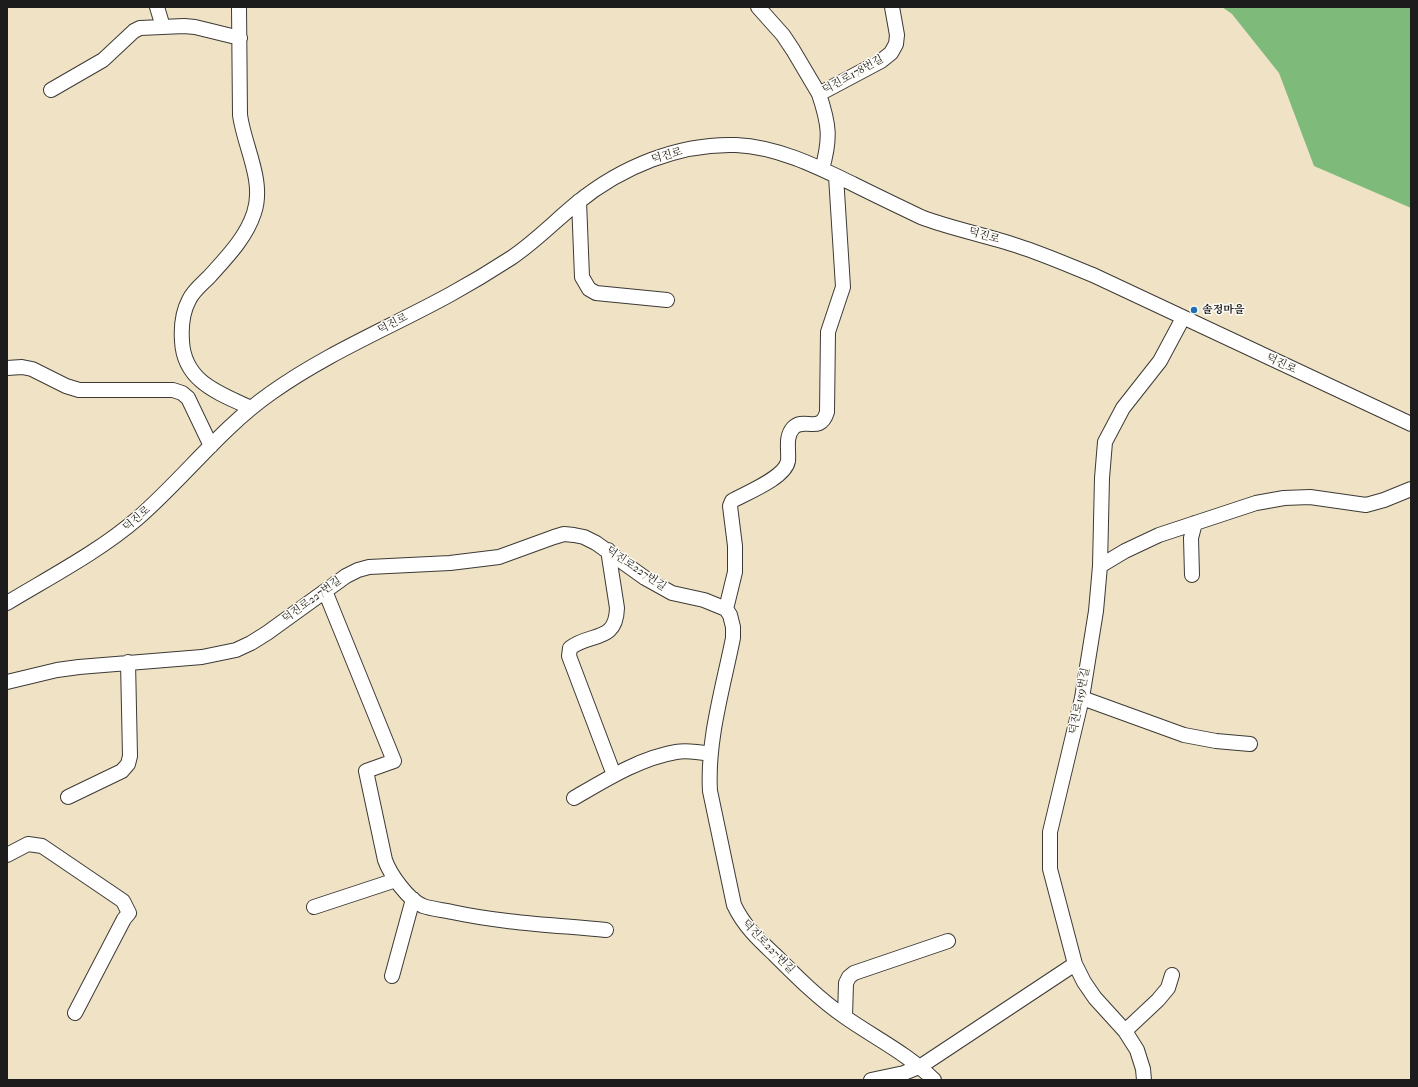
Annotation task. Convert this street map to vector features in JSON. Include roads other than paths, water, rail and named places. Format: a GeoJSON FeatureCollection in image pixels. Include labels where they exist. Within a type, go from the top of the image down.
{"type":"FeatureCollection","features":[{"type":"Feature","properties":{"kind":"street"},"geometry":{"type":"LineString","coordinates":[[157,7],[163,27]]}},
{"type":"Feature","properties":{"kind":"street"},"geometry":{"type":"LineString","coordinates":[[239,7],[240,115],[256,182],[257,197],[255,212],[231,253],[190,298],[182,320],[181,332],[184,356],[194,375],[215,391],[251,408]]}},
{"type":"Feature","properties":{"kind":"street"},"geometry":{"type":"LineString","coordinates":[[758,7],[786,40],[819,94]]}},
{"type":"Feature","properties":{"kind":"street","name":"덕진로178번길"},"geometry":{"type":"LineString","coordinates":[[822,169],[828,145],[829,131],[819,94],[881,61],[891,53],[896,44],[897,35],[892,7]]}},
{"type":"Feature","properties":{"kind":"street"},"geometry":{"type":"LineString","coordinates":[[51,90],[103,60],[134,31],[140,28],[184,26],[196,27],[240,38]]}},
{"type":"Feature","properties":{"kind":"street","name":"덕진로"},"geometry":{"type":"LineString","coordinates":[[7,603],[122,532],[165,494],[232,424],[287,382],[315,365],[450,295],[481,277],[517,254],[579,201],[636,166],[673,153],[706,147],[736,145],[758,148],[800,159],[936,223],[1018,246],[1093,275],[1411,424]]}},
{"type":"Feature","properties":{"kind":"street"},"geometry":{"type":"LineString","coordinates":[[726,609],[735,572],[735,546],[730,506],[732,501],[777,476],[788,462],[788,438],[792,429],[799,424],[818,424],[825,419],[827,412],[828,332],[843,287],[836,176]]}},
{"type":"Feature","properties":{"kind":"street"},"geometry":{"type":"LineString","coordinates":[[579,201],[582,276],[589,290],[596,293],[668,300]]}},
{"type":"Feature","properties":{"kind":"street","name":"덕진로159번길"},"geometry":{"type":"LineString","coordinates":[[1144,1080],[1143,1069],[1137,1050],[1125,1031],[1084,982],[1075,964],[1050,869],[1050,832],[1082,698],[1096,611],[1100,566],[1102,478],[1105,442],[1122,408],[1160,362],[1183,318]]}},
{"type":"Feature","properties":{"kind":"street"},"geometry":{"type":"LineString","coordinates":[[7,368],[32,368],[66,386],[79,390],[173,390],[182,393],[188,398],[211,446]]}},
{"type":"Feature","properties":{"kind":"street"},"geometry":{"type":"LineString","coordinates":[[1100,566],[1125,551],[1159,535],[1256,503],[1284,498],[1310,498],[1366,505],[1384,500],[1411,489]]}},
{"type":"Feature","properties":{"kind":"street"},"geometry":{"type":"LineString","coordinates":[[1192,575],[1191,538],[1195,523]]}},
{"type":"Feature","properties":{"kind":"street","name":"덕진로227번길"},"geometry":{"type":"LineString","coordinates":[[7,682],[57,670],[128,662],[202,657],[236,650],[267,634],[346,576],[358,570],[369,567],[450,563],[499,557],[564,534],[584,537],[596,542],[645,578],[672,593],[704,600],[726,609],[730,616],[733,627],[733,638],[710,754],[710,791],[734,905],[740,918],[750,930],[813,993],[845,1017],[921,1066],[934,1080]]}},
{"type":"Feature","properties":{"kind":"street"},"geometry":{"type":"LineString","coordinates":[[608,550],[617,608],[614,625],[609,632],[575,644],[570,648],[569,656],[614,775]]}},
{"type":"Feature","properties":{"kind":"street"},"geometry":{"type":"LineString","coordinates":[[325,591],[394,761],[366,771],[385,860],[389,871],[396,880],[413,899],[422,906],[476,917],[606,930]]}},
{"type":"Feature","properties":{"kind":"street"},"geometry":{"type":"LineString","coordinates":[[68,797],[122,771],[128,764],[130,756],[128,662]]}},
{"type":"Feature","properties":{"kind":"street"},"geometry":{"type":"LineString","coordinates":[[1082,698],[1184,735],[1216,741],[1250,744]]}},
{"type":"Feature","properties":{"kind":"street"},"geometry":{"type":"LineString","coordinates":[[574,798],[614,775],[661,756],[677,752],[710,754]]}},
{"type":"Feature","properties":{"kind":"street"},"geometry":{"type":"LineString","coordinates":[[7,855],[28,844],[42,846],[123,901],[127,907],[129,913],[124,919],[75,1013]]}},
{"type":"Feature","properties":{"kind":"street"},"geometry":{"type":"LineString","coordinates":[[314,906],[396,880]]}},
{"type":"Feature","properties":{"kind":"street"},"geometry":{"type":"LineString","coordinates":[[392,976],[413,899]]}},
{"type":"Feature","properties":{"kind":"street"},"geometry":{"type":"LineString","coordinates":[[845,1017],[846,982],[854,972],[948,941]]}},
{"type":"Feature","properties":{"kind":"street"},"geometry":{"type":"LineString","coordinates":[[871,1080],[904,1073],[921,1066],[1075,964]]}},
{"type":"Feature","properties":{"kind":"street"},"geometry":{"type":"LineString","coordinates":[[1125,1031],[1158,1000],[1168,988],[1172,974]]}},
{"type":"Feature","properties":{"kind":"place","name":"솔정마을"},"geometry":{"type":"Point","coordinates":[1194,310]}}]}
